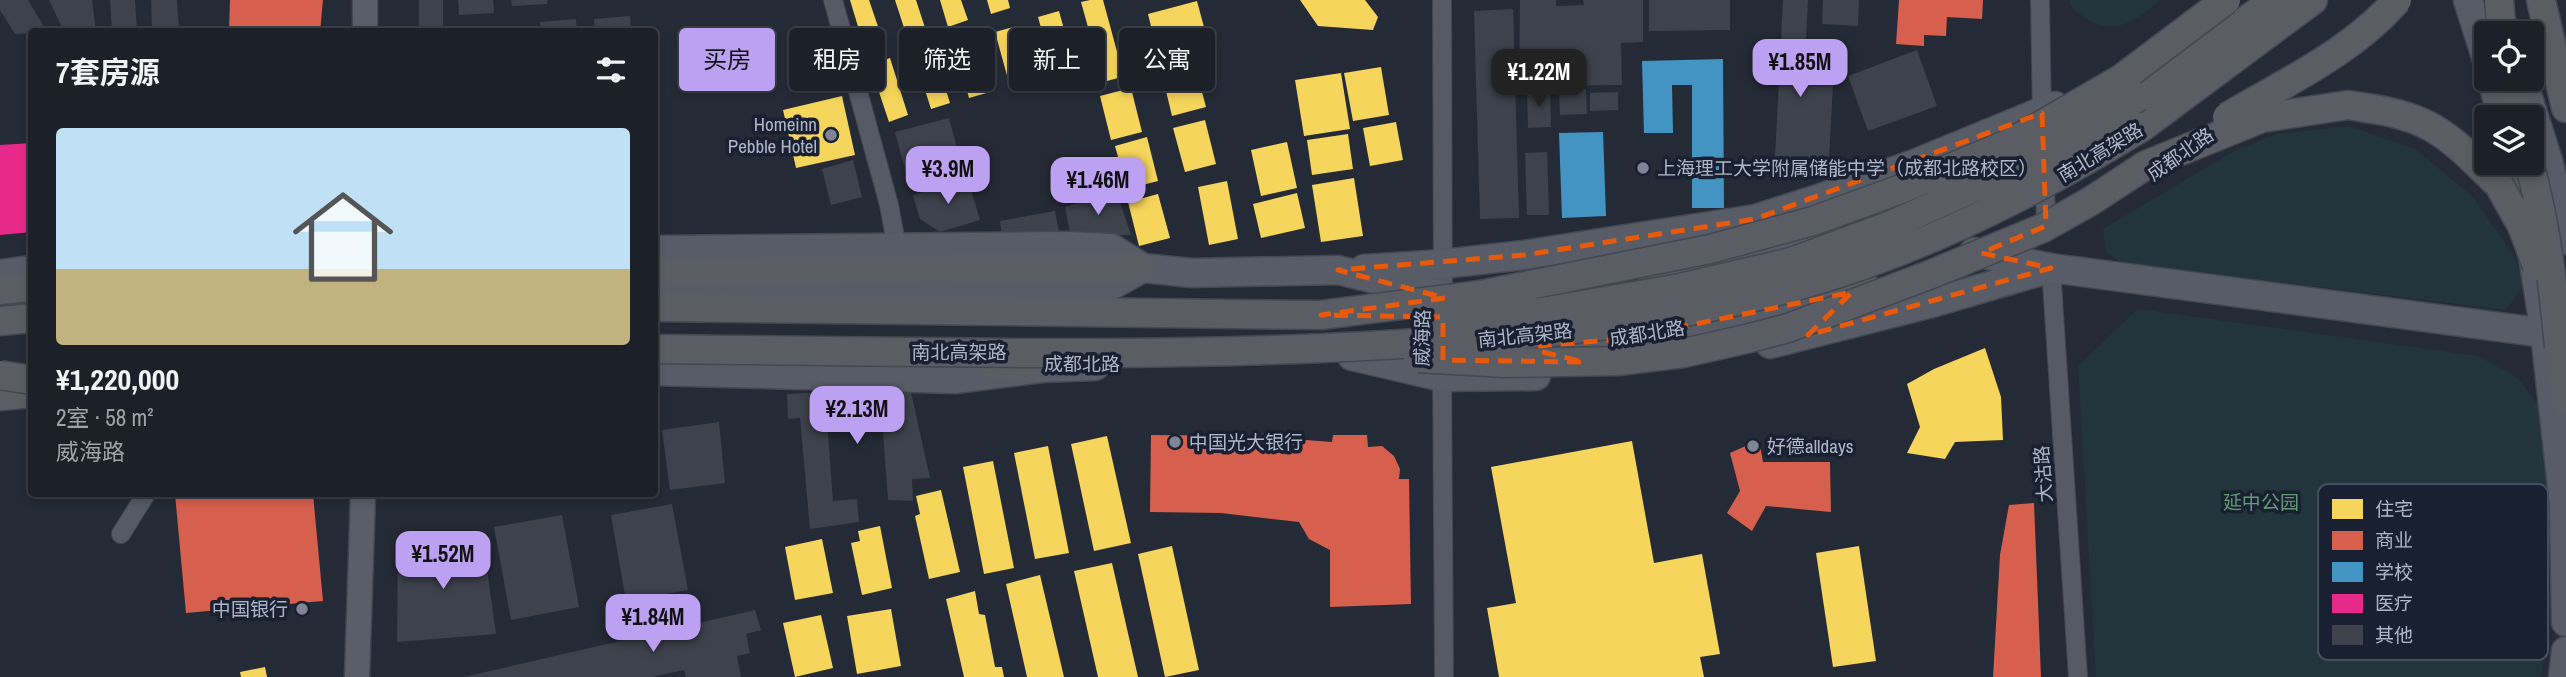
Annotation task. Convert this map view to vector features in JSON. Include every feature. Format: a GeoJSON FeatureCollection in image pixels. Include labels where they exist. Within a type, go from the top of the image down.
{"type":"FeatureCollection","features":[{"type":"Feature","properties":{"kind":"highway"},"geometry":{"type":"LineString","coordinates":[[2121,79],[2157,32],[2194,0]]}},
{"type":"Feature","properties":{"kind":"highway"},"geometry":{"type":"LineString","coordinates":[[1321,315],[1480,295],[1710,249],[1813,221],[1901,189],[2010,143],[2121,79],[2229,0]]}},
{"type":"Feature","properties":{"kind":"highway","name":"南北高架路"},"geometry":{"type":"LineString","coordinates":[[658,307],[1414,318],[1542,312],[1680,288],[1791,262],[1889,226],[2040,158],[2138,97],[2275,0]]}},
{"type":"Feature","properties":{"kind":"highway","name":"南北高架路"},"geometry":{"type":"LineString","coordinates":[[658,349],[1099,353],[1290,351],[1494,339],[1613,325],[1723,304],[1859,267],[1960,227],[2064,174],[2142,127],[2313,0]]}},
{"type":"Feature","properties":{"kind":"highway"},"geometry":{"type":"LineString","coordinates":[[1290,351],[1550,363],[1650,358],[1788,328],[1929,275],[2043,228],[2336,52],[2366,31],[2396,0]]}},
{"type":"Feature","properties":{"kind":"highway"},"geometry":{"type":"LineString","coordinates":[[2497,0],[2502,21]]}},
{"type":"Feature","properties":{"kind":"highway"},"geometry":{"type":"LineString","coordinates":[[2541,0],[2566,108]]}},
{"type":"Feature","properties":{"kind":"highway"},"geometry":{"type":"LineString","coordinates":[[2146,165],[2262,118],[2307,109],[2348,105],[2386,110],[2424,123],[2465,151],[2499,185],[2522,226],[2539,272],[2566,401]]}},
{"type":"Feature","properties":{"kind":"highway"},"geometry":{"type":"LineString","coordinates":[[2532,175],[2551,270],[2552,340]]}},
{"type":"Feature","properties":{"kind":"highway"},"geometry":{"type":"LineString","coordinates":[[658,273],[1143,268]]}},
{"type":"Feature","properties":{"kind":"highway"},"geometry":{"type":"LineString","coordinates":[[0,290],[28,287]]}},
{"type":"Feature","properties":{"kind":"highway"},"geometry":{"type":"LineString","coordinates":[[658,361],[932,362],[1042,368]]}},
{"type":"Feature","properties":{"kind":"highway"},"geometry":{"type":"LineString","coordinates":[[0,373],[28,368]]}},
{"type":"Feature","properties":{"kind":"highway"},"geometry":{"type":"LineString","coordinates":[[0,373],[28,378]]}},
{"type":"Feature","properties":{"kind":"highway"},"geometry":{"type":"LineString","coordinates":[[0,396],[28,393]]}},
{"type":"Feature","properties":{"kind":"main road"},"geometry":{"type":"LineString","coordinates":[[365,0],[365,28]]}},
{"type":"Feature","properties":{"kind":"main road"},"geometry":{"type":"LineString","coordinates":[[658,250],[1068,246],[1111,248],[1143,268],[1192,273],[1338,270],[1443,264],[1645,237],[1755,219],[1818,199],[2042,113],[2150,56],[2229,0]]}},
{"type":"Feature","properties":{"kind":"main road"},"geometry":{"type":"LineString","coordinates":[[1338,270],[1443,297],[1517,291],[1681,269],[1759,255],[1828,234],[1962,186],[2113,122],[2222,53],[2289,0]]}},
{"type":"Feature","properties":{"kind":"main road","name":"成都北路"},"geometry":{"type":"LineString","coordinates":[[658,349],[989,343],[1042,368],[1522,347],[1622,338],[1755,314],[1852,292],[2046,229],[2133,188],[2396,0]]}},
{"type":"Feature","properties":{"kind":"main road"},"geometry":{"type":"LineString","coordinates":[[2468,0],[2475,21]]}},
{"type":"Feature","properties":{"kind":"main road"},"geometry":{"type":"LineString","coordinates":[[2526,91],[2549,164],[2564,228],[2552,340]]}},
{"type":"Feature","properties":{"kind":"main road"},"geometry":{"type":"LineString","coordinates":[[1970,141],[2036,153]]}},
{"type":"Feature","properties":{"kind":"main road"},"geometry":{"type":"LineString","coordinates":[[2517,175],[2552,340],[2565,507],[2566,622]]}},
{"type":"Feature","properties":{"kind":"main road"},"geometry":{"type":"LineString","coordinates":[[1774,213],[1828,234]]}},
{"type":"Feature","properties":{"kind":"main road"},"geometry":{"type":"LineString","coordinates":[[1974,252],[2051,268],[2552,340]]}},
{"type":"Feature","properties":{"kind":"main road"},"geometry":{"type":"LineString","coordinates":[[658,293],[994,292],[1112,285],[1143,268]]}},
{"type":"Feature","properties":{"kind":"main road"},"geometry":{"type":"LineString","coordinates":[[1352,356],[1442,377],[1621,372],[1808,335],[2051,268]]}},
{"type":"Feature","properties":{"kind":"main road"},"geometry":{"type":"LineString","coordinates":[[0,274],[28,270]]}},
{"type":"Feature","properties":{"kind":"main road"},"geometry":{"type":"LineString","coordinates":[[1808,335],[1852,292]]}},
{"type":"Feature","properties":{"kind":"main road"},"geometry":{"type":"LineString","coordinates":[[14,315],[28,303]]}},
{"type":"Feature","properties":{"kind":"main road"},"geometry":{"type":"LineString","coordinates":[[1522,347],[1621,372]]}},
{"type":"Feature","properties":{"kind":"main road"},"geometry":{"type":"LineString","coordinates":[[658,371],[955,379],[1042,368]]}},
{"type":"Feature","properties":{"kind":"main road"},"geometry":{"type":"LineString","coordinates":[[0,381],[28,379]]}},
{"type":"Feature","properties":{"kind":"main road"},"geometry":{"type":"LineString","coordinates":[[0,410],[28,406]]}},
{"type":"Feature","properties":{"kind":"main road"},"geometry":{"type":"LineString","coordinates":[[357,677],[363,497]]}},
{"type":"Feature","properties":{"kind":"main road"},"geometry":{"type":"LineString","coordinates":[[2563,677],[2566,651]]}},
{"type":"Feature","properties":{"kind":"street"},"geometry":{"type":"LineString","coordinates":[[833,0],[889,205],[897,248]]}},
{"type":"Feature","properties":{"kind":"street","name":"威海路"},"geometry":{"type":"LineString","coordinates":[[1442,0],[1444,677]]}},
{"type":"Feature","properties":{"kind":"street"},"geometry":{"type":"LineString","coordinates":[[2040,0],[2042,113],[2036,153],[2046,229]]}},
{"type":"Feature","properties":{"kind":"street","name":"大沽路"},"geometry":{"type":"LineString","coordinates":[[2051,268],[2078,677]]}},
{"type":"Feature","properties":{"kind":"street"},"geometry":{"type":"LineString","coordinates":[[121,534],[144,497]]}},
{"type":"Feature","properties":{"kind":"highlighted area"},"geometry":{"type":"Polygon","coordinates":[[[2042,113],[2046,226],[1981,253],[2051,268],[1808,335],[1852,292],[1622,339],[1538,346],[1538,351],[1584,362],[1443,360],[1443,317],[1321,315],[1445,298],[1338,270],[1524,255],[1755,219],[2042,113]]]}},
{"type":"Feature","properties":{"kind":"green space"},"geometry":{"type":"Polygon","coordinates":[[[2070,0],[2159,0],[2137,18],[2115,26],[2104,26],[2082,15],[2070,5],[2070,0]]]}},
{"type":"Feature","properties":{"kind":"green space"},"geometry":{"type":"Polygon","coordinates":[[[2349,126],[2415,149],[2473,197],[2515,258],[2523,286],[2506,310],[2120,262],[2106,252],[2103,229],[2233,152],[2276,134],[2349,126]]]}},
{"type":"Feature","properties":{"kind":"green space","name":"延中公园"},"geometry":{"type":"Polygon","coordinates":[[[2138,309],[2478,356],[2518,378],[2543,413],[2551,492],[2548,492],[2548,484],[2318,484],[2318,660],[2543,660],[2541,677],[2096,677],[2078,366],[2138,309]]]}},
{"type":"Feature","properties":{"kind":"building: 住宅"},"geometry":{"type":"Polygon","coordinates":[[[850,0],[869,0],[879,28],[858,28],[850,0]]]}},
{"type":"Feature","properties":{"kind":"building: 住宅"},"geometry":{"type":"Polygon","coordinates":[[[895,0],[916,0],[925,28],[904,28],[895,0]]]}},
{"type":"Feature","properties":{"kind":"building: 住宅"},"geometry":{"type":"Polygon","coordinates":[[[940,0],[961,0],[968,20],[948,27],[940,0]]]}},
{"type":"Feature","properties":{"kind":"building: 住宅"},"geometry":{"type":"Polygon","coordinates":[[[987,0],[1008,0],[1010,8],[991,14],[987,0]]]}},
{"type":"Feature","properties":{"kind":"building: 住宅"},"geometry":{"type":"Polygon","coordinates":[[[1103,0],[1119,59],[1118,78],[1105,82],[1105,28],[1088,28],[1081,2],[1103,0]]]}},
{"type":"Feature","properties":{"kind":"building: 住宅"},"geometry":{"type":"Polygon","coordinates":[[[1300,0],[1365,0],[1378,17],[1373,30],[1318,26],[1300,0]]]}},
{"type":"Feature","properties":{"kind":"building: 住宅"},"geometry":{"type":"Polygon","coordinates":[[[1197,1],[1204,28],[1151,28],[1148,14],[1197,1]]]}},
{"type":"Feature","properties":{"kind":"building: 住宅"},"geometry":{"type":"Polygon","coordinates":[[[1059,11],[1064,28],[1041,28],[1038,17],[1059,11]]]}},
{"type":"Feature","properties":{"kind":"building: 住宅"},"geometry":{"type":"Polygon","coordinates":[[[1009,28],[1009,83],[995,32],[1009,28]]]}},
{"type":"Feature","properties":{"kind":"building: 住宅"},"geometry":{"type":"Polygon","coordinates":[[[890,58],[908,115],[889,122],[879,91],[885,91],[885,60],[890,58]]]}},
{"type":"Feature","properties":{"kind":"building: 住宅"},"geometry":{"type":"Polygon","coordinates":[[[1381,67],[1389,115],[1353,121],[1344,73],[1381,67]]]}},
{"type":"Feature","properties":{"kind":"building: 住宅"},"geometry":{"type":"Polygon","coordinates":[[[1341,73],[1350,129],[1304,136],[1295,80],[1341,73]]]}},
{"type":"Feature","properties":{"kind":"building: 住宅"},"geometry":{"type":"Polygon","coordinates":[[[925,91],[946,91],[950,103],[931,109],[925,91]]]}},
{"type":"Feature","properties":{"kind":"building: 住宅"},"geometry":{"type":"Polygon","coordinates":[[[967,91],[990,91],[990,92],[969,98],[967,91]]]}},
{"type":"Feature","properties":{"kind":"building: 住宅"},"geometry":{"type":"Polygon","coordinates":[[[1132,91],[1142,132],[1111,140],[1100,96],[1132,91]]]}},
{"type":"Feature","properties":{"kind":"building: 住宅"},"geometry":{"type":"Polygon","coordinates":[[[1166,91],[1202,91],[1206,107],[1172,116],[1166,91]]]}},
{"type":"Feature","properties":{"kind":"building: 住宅"},"geometry":{"type":"Polygon","coordinates":[[[842,96],[855,155],[796,168],[783,110],[842,96]]]}},
{"type":"Feature","properties":{"kind":"building: 住宅"},"geometry":{"type":"Polygon","coordinates":[[[1205,120],[1216,164],[1185,172],[1173,128],[1205,120]]]}},
{"type":"Feature","properties":{"kind":"building: 住宅"},"geometry":{"type":"Polygon","coordinates":[[[1396,122],[1403,160],[1370,166],[1363,128],[1396,122]]]}},
{"type":"Feature","properties":{"kind":"building: 住宅"},"geometry":{"type":"Polygon","coordinates":[[[1348,134],[1353,169],[1312,175],[1307,140],[1348,134]]]}},
{"type":"Feature","properties":{"kind":"building: 住宅"},"geometry":{"type":"Polygon","coordinates":[[[1147,137],[1158,181],[1127,189],[1115,146],[1147,137]]]}},
{"type":"Feature","properties":{"kind":"building: 住宅"},"geometry":{"type":"Polygon","coordinates":[[[1287,142],[1297,188],[1261,196],[1251,150],[1287,142]]]}},
{"type":"Feature","properties":{"kind":"building: 住宅"},"geometry":{"type":"Polygon","coordinates":[[[1354,178],[1363,236],[1321,242],[1312,185],[1354,178]]]}},
{"type":"Feature","properties":{"kind":"building: 住宅"},"geometry":{"type":"Polygon","coordinates":[[[1227,181],[1238,239],[1209,245],[1198,187],[1227,181]]]}},
{"type":"Feature","properties":{"kind":"building: 住宅"},"geometry":{"type":"Polygon","coordinates":[[[1297,193],[1305,228],[1261,238],[1253,204],[1297,193]]]}},
{"type":"Feature","properties":{"kind":"building: 住宅"},"geometry":{"type":"Polygon","coordinates":[[[1158,194],[1170,238],[1139,246],[1128,202],[1158,194]]]}},
{"type":"Feature","properties":{"kind":"building: 住宅"},"geometry":{"type":"Polygon","coordinates":[[[1985,348],[2001,397],[2003,440],[1955,442],[1945,459],[1907,453],[1920,427],[1907,384],[1934,369],[1985,348]]]}},
{"type":"Feature","properties":{"kind":"building: 住宅"},"geometry":{"type":"Polygon","coordinates":[[[1107,436],[1131,543],[1094,551],[1071,444],[1107,436]]]}},
{"type":"Feature","properties":{"kind":"building: 住宅"},"geometry":{"type":"Polygon","coordinates":[[[1632,441],[1654,563],[1702,554],[1720,654],[1700,657],[1704,677],[1499,677],[1487,608],[1516,603],[1491,467],[1632,441]]]}},
{"type":"Feature","properties":{"kind":"building: 住宅"},"geometry":{"type":"Polygon","coordinates":[[[1048,446],[1069,553],[1035,559],[1014,453],[1048,446]]]}},
{"type":"Feature","properties":{"kind":"building: 住宅"},"geometry":{"type":"Polygon","coordinates":[[[993,461],[1014,568],[984,574],[963,467],[993,461]]]}},
{"type":"Feature","properties":{"kind":"building: 住宅"},"geometry":{"type":"Polygon","coordinates":[[[941,490],[960,572],[929,579],[915,516],[920,514],[916,496],[941,490]]]}},
{"type":"Feature","properties":{"kind":"building: 住宅"},"geometry":{"type":"Polygon","coordinates":[[[880,526],[892,588],[862,595],[851,543],[860,541],[858,531],[880,526]]]}},
{"type":"Feature","properties":{"kind":"building: 住宅"},"geometry":{"type":"Polygon","coordinates":[[[822,539],[833,593],[795,600],[785,547],[822,539]]]}},
{"type":"Feature","properties":{"kind":"building: 住宅"},"geometry":{"type":"Polygon","coordinates":[[[1172,546],[1199,670],[1165,677],[1138,554],[1172,546]]]}},
{"type":"Feature","properties":{"kind":"building: 住宅"},"geometry":{"type":"Polygon","coordinates":[[[1859,546],[1876,661],[1833,667],[1816,553],[1859,546]]]}},
{"type":"Feature","properties":{"kind":"building: 住宅"},"geometry":{"type":"Polygon","coordinates":[[[1112,563],[1138,677],[1098,677],[1074,571],[1112,563]]]}},
{"type":"Feature","properties":{"kind":"building: 住宅"},"geometry":{"type":"Polygon","coordinates":[[[1040,575],[1064,677],[1027,677],[1006,584],[1040,575]]]}},
{"type":"Feature","properties":{"kind":"building: 住宅"},"geometry":{"type":"Polygon","coordinates":[[[975,591],[979,614],[985,615],[995,667],[1002,667],[1004,677],[964,677],[946,599],[975,591]]]}},
{"type":"Feature","properties":{"kind":"building: 住宅"},"geometry":{"type":"Polygon","coordinates":[[[891,609],[901,666],[857,674],[847,616],[891,609]]]}},
{"type":"Feature","properties":{"kind":"building: 住宅"},"geometry":{"type":"Polygon","coordinates":[[[821,615],[833,668],[795,677],[783,623],[821,615]]]}},
{"type":"Feature","properties":{"kind":"building: 住宅"},"geometry":{"type":"Polygon","coordinates":[[[265,667],[267,677],[241,677],[240,672],[265,667]]]}},
{"type":"Feature","properties":{"kind":"building: 商业"},"geometry":{"type":"Polygon","coordinates":[[[230,0],[323,0],[320,28],[229,28],[230,0]]]}},
{"type":"Feature","properties":{"kind":"building: 商业"},"geometry":{"type":"Polygon","coordinates":[[[1899,0],[1983,0],[1982,19],[1947,17],[1946,36],[1924,35],[1924,46],[1896,44],[1899,0]]]}},
{"type":"Feature","properties":{"kind":"building: 商业"},"geometry":{"type":"Polygon","coordinates":[[[1151,435],[1254,436],[1332,442],[1333,435],[1367,435],[1368,447],[1382,446],[1394,456],[1400,469],[1399,479],[1409,479],[1411,604],[1330,607],[1330,550],[1309,539],[1299,522],[1221,513],[1150,512],[1151,435]]]}},
{"type":"Feature","properties":{"kind":"building: 商业"},"geometry":{"type":"Polygon","coordinates":[[[1759,440],[1763,462],[1830,462],[1831,512],[1766,506],[1752,531],[1727,513],[1740,491],[1730,453],[1759,440]]]}},
{"type":"Feature","properties":{"kind":"building: 商业"},"geometry":{"type":"Polygon","coordinates":[[[175,497],[313,497],[323,601],[186,613],[175,497]]]}},
{"type":"Feature","properties":{"kind":"building: 商业"},"geometry":{"type":"Polygon","coordinates":[[[2034,503],[2041,677],[1993,677],[2000,555],[2009,505],[2034,503]]]}},
{"type":"Feature","properties":{"kind":"building: 学校"},"geometry":{"type":"Polygon","coordinates":[[[1723,59],[1724,208],[1692,208],[1692,85],[1672,85],[1673,133],[1644,133],[1642,61],[1723,59]]]}},
{"type":"Feature","properties":{"kind":"building: 学校"},"geometry":{"type":"Polygon","coordinates":[[[1603,132],[1606,216],[1562,218],[1559,133],[1603,132]]]}},
{"type":"Feature","properties":{"kind":"building: 医疗"},"geometry":{"type":"Polygon","coordinates":[[[28,143],[28,232],[0,235],[0,145],[28,143]]]}},
{"type":"Feature","properties":{"kind":"building: 其他"},"geometry":{"type":"Polygon","coordinates":[[[0,0],[28,0],[45,28],[28,28],[28,33],[15,34],[0,10],[0,0]]]}},
{"type":"Feature","properties":{"kind":"building: 其他"},"geometry":{"type":"Polygon","coordinates":[[[49,0],[92,0],[96,28],[62,28],[49,0]]]}},
{"type":"Feature","properties":{"kind":"building: 其他"},"geometry":{"type":"Polygon","coordinates":[[[110,0],[135,0],[137,28],[112,28],[110,0]]]}},
{"type":"Feature","properties":{"kind":"building: 其他"},"geometry":{"type":"Polygon","coordinates":[[[151,0],[177,0],[179,28],[152,28],[151,0]]]}},
{"type":"Feature","properties":{"kind":"building: 其他"},"geometry":{"type":"Polygon","coordinates":[[[419,0],[443,0],[443,27],[419,27],[419,0]]]}},
{"type":"Feature","properties":{"kind":"building: 其他"},"geometry":{"type":"Polygon","coordinates":[[[458,0],[493,0],[494,13],[459,15],[458,0]]]}},
{"type":"Feature","properties":{"kind":"building: 其他"},"geometry":{"type":"Polygon","coordinates":[[[511,0],[547,0],[547,4],[512,6],[511,0]]]}},
{"type":"Feature","properties":{"kind":"building: 其他"},"geometry":{"type":"Polygon","coordinates":[[[1520,0],[1556,0],[1556,6],[1584,5],[1583,0],[1643,0],[1643,42],[1621,43],[1622,85],[1519,86],[1520,0]]]}},
{"type":"Feature","properties":{"kind":"building: 其他"},"geometry":{"type":"Polygon","coordinates":[[[1649,0],[1730,0],[1730,30],[1649,31],[1649,0]]]}},
{"type":"Feature","properties":{"kind":"building: 其他"},"geometry":{"type":"Polygon","coordinates":[[[1783,0],[1808,0],[1804,84],[1833,85],[1829,157],[1774,177],[1783,0]]]}},
{"type":"Feature","properties":{"kind":"building: 其他"},"geometry":{"type":"Polygon","coordinates":[[[1823,0],[1859,0],[1858,26],[1822,24],[1823,0]]]}},
{"type":"Feature","properties":{"kind":"building: 其他"},"geometry":{"type":"Polygon","coordinates":[[[1513,9],[1519,218],[1480,219],[1474,11],[1513,9]]]}},
{"type":"Feature","properties":{"kind":"building: 其他"},"geometry":{"type":"Polygon","coordinates":[[[630,16],[631,28],[595,28],[594,19],[630,16]]]}},
{"type":"Feature","properties":{"kind":"building: 其他"},"geometry":{"type":"Polygon","coordinates":[[[576,19],[577,28],[541,28],[540,22],[576,19]]]}},
{"type":"Feature","properties":{"kind":"building: 其他"},"geometry":{"type":"Polygon","coordinates":[[[1917,50],[1937,106],[1868,131],[1848,76],[1917,50]]]}},
{"type":"Feature","properties":{"kind":"building: 其他"},"geometry":{"type":"Polygon","coordinates":[[[1550,89],[1551,127],[1528,128],[1527,90],[1550,89]]]}},
{"type":"Feature","properties":{"kind":"building: 其他"},"geometry":{"type":"Polygon","coordinates":[[[1586,89],[1587,114],[1560,115],[1559,91],[1586,89]]]}},
{"type":"Feature","properties":{"kind":"building: 其他"},"geometry":{"type":"Polygon","coordinates":[[[1618,92],[1618,110],[1590,111],[1590,93],[1618,92]]]}},
{"type":"Feature","properties":{"kind":"building: 其他"},"geometry":{"type":"Polygon","coordinates":[[[949,118],[963,170],[909,184],[895,132],[949,118]]]}},
{"type":"Feature","properties":{"kind":"building: 其他"},"geometry":{"type":"Polygon","coordinates":[[[1547,152],[1549,215],[1527,215],[1525,153],[1547,152]]]}},
{"type":"Feature","properties":{"kind":"building: 其他"},"geometry":{"type":"Polygon","coordinates":[[[853,160],[862,197],[831,205],[822,169],[853,160]]]}},
{"type":"Feature","properties":{"kind":"building: 其他"},"geometry":{"type":"Polygon","coordinates":[[[968,179],[980,220],[940,232],[920,219],[913,195],[968,179]]]}},
{"type":"Feature","properties":{"kind":"building: 其他"},"geometry":{"type":"Polygon","coordinates":[[[1116,190],[1131,235],[1071,237],[1065,207],[1116,190]]]}},
{"type":"Feature","properties":{"kind":"building: 其他"},"geometry":{"type":"Polygon","coordinates":[[[1055,211],[1060,237],[1002,235],[1000,221],[1055,211]]]}},
{"type":"Feature","properties":{"kind":"building: 其他"},"geometry":{"type":"Polygon","coordinates":[[[910,388],[930,478],[912,479],[913,501],[888,500],[882,419],[827,420],[833,501],[857,499],[859,522],[810,529],[800,418],[788,419],[787,394],[910,388]]]}},
{"type":"Feature","properties":{"kind":"building: 其他"},"geometry":{"type":"Polygon","coordinates":[[[719,422],[725,483],[670,490],[662,430],[719,422]]]}},
{"type":"Feature","properties":{"kind":"building: 其他"},"geometry":{"type":"Polygon","coordinates":[[[672,504],[688,590],[626,601],[611,515],[672,504]]]}},
{"type":"Feature","properties":{"kind":"building: 其他"},"geometry":{"type":"Polygon","coordinates":[[[562,515],[579,607],[511,620],[494,527],[562,515]]]}},
{"type":"Feature","properties":{"kind":"building: 其他"},"geometry":{"type":"Polygon","coordinates":[[[483,540],[496,634],[397,642],[398,541],[483,540]]]}},
{"type":"Feature","properties":{"kind":"building: 其他"},"geometry":{"type":"Polygon","coordinates":[[[755,610],[761,630],[746,634],[750,653],[737,656],[741,677],[686,677],[684,670],[652,677],[464,677],[755,610]]]}},
{"type":"Feature","properties":{"kind":"place","name":"Homeinn Pebble Hotel"},"geometry":{"type":"Point","coordinates":[831,135]}},
{"type":"Feature","properties":{"kind":"place","name":"上海理工大学附属储能中学（成都北路校区）"},"geometry":{"type":"Point","coordinates":[1643,168]}},
{"type":"Feature","properties":{"kind":"place","name":"中国光大银行"},"geometry":{"type":"Point","coordinates":[1175,442]}},
{"type":"Feature","properties":{"kind":"place","name":"好德alldays"},"geometry":{"type":"Point","coordinates":[1753,446]}},
{"type":"Feature","properties":{"kind":"place","name":"中国银行"},"geometry":{"type":"Point","coordinates":[302,609]}}]}
